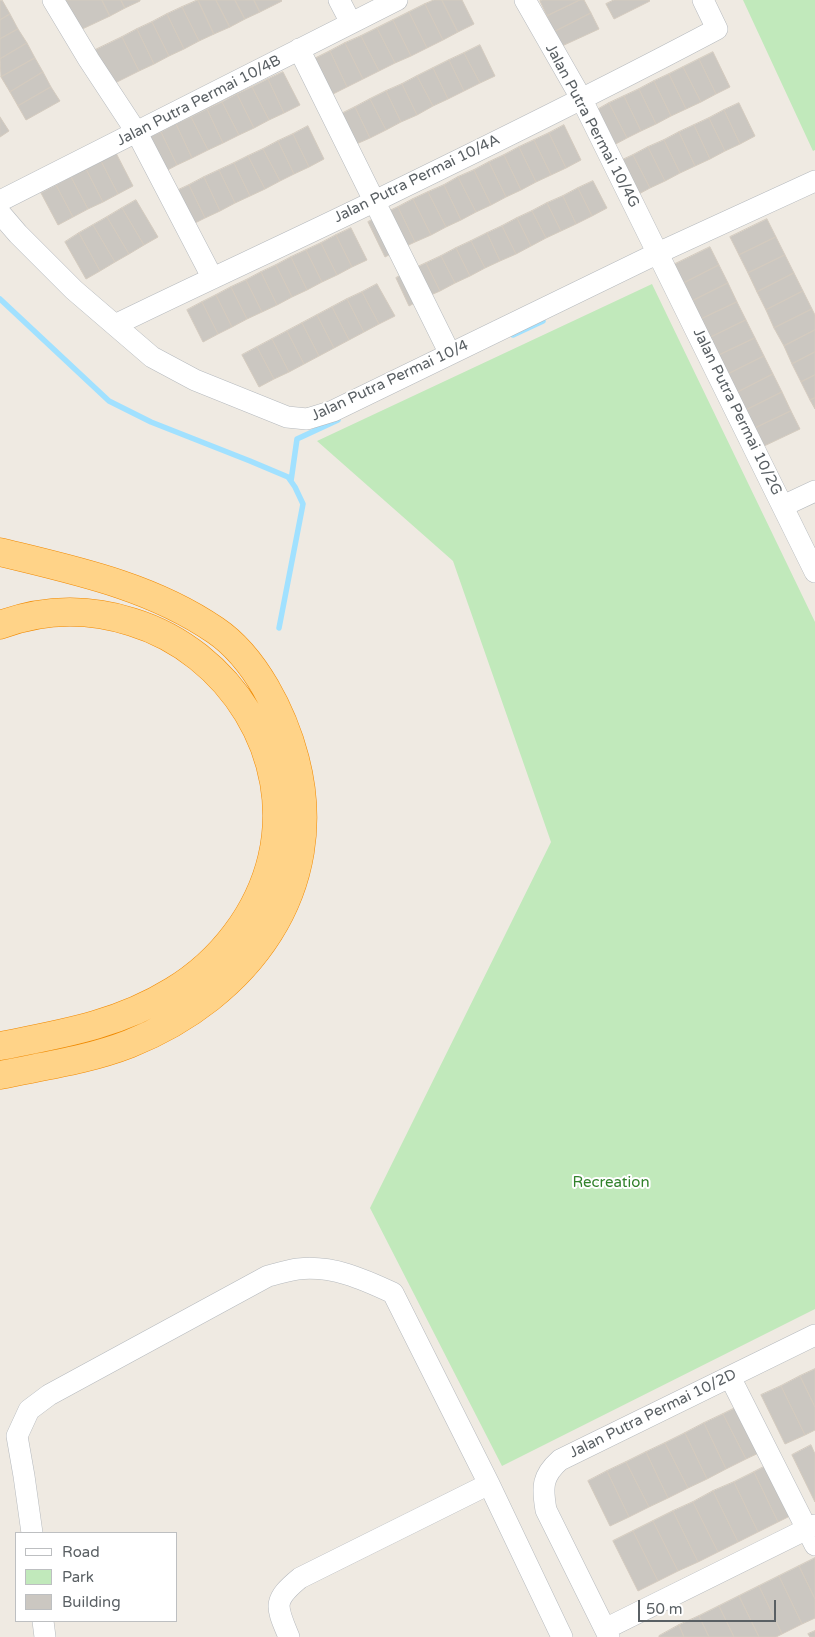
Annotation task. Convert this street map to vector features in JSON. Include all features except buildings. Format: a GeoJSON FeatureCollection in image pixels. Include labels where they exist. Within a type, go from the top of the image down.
{"type":"FeatureCollection","features":[{"type":"Feature","properties":{"kind":"highway"},"geometry":{"type":"LineString","coordinates":[[0,552],[78,571],[136,589],[181,610],[217,631],[236,649],[255,672],[275,703],[290,740],[299,774],[304,811],[302,841],[297,866],[280,913],[264,942],[242,969],[220,990],[203,1004],[163,1028],[127,1045],[80,1058],[0,1075]]}},
{"type":"Feature","properties":{"kind":"highway"},"geometry":{"type":"LineString","coordinates":[[0,625],[31,616],[73,612],[95,613],[114,616],[150,627],[187,647],[222,677],[235,693],[257,730],[272,772],[276,815],[272,858],[260,895],[236,934],[208,966],[173,991],[120,1018],[79,1031],[0,1046]]}},
{"type":"Feature","properties":{"kind":"street"},"geometry":{"type":"LineString","coordinates":[[53,0],[89,60],[137,133],[212,277]]}},
{"type":"Feature","properties":{"kind":"street"},"geometry":{"type":"LineString","coordinates":[[339,0],[351,23]]}},
{"type":"Feature","properties":{"kind":"street","name":"Jalan Putra Permai 10/4B"},"geometry":{"type":"LineString","coordinates":[[0,202],[397,0]]}},
{"type":"Feature","properties":{"kind":"street","name":"Jalan Putra Permai 10/4G"},"geometry":{"type":"LineString","coordinates":[[525,0],[581,98],[658,253]]}},
{"type":"Feature","properties":{"kind":"street","name":"Jalan Putra Permai 10/4A"},"geometry":{"type":"LineString","coordinates":[[115,325],[374,201],[641,69],[717,29],[703,0]]}},
{"type":"Feature","properties":{"kind":"street"},"geometry":{"type":"LineString","coordinates":[[299,49],[450,354]]}},
{"type":"Feature","properties":{"kind":"street","name":"Jalan Putra Permai 10/4"},"geometry":{"type":"LineString","coordinates":[[0,213],[18,234],[74,290],[152,357],[196,380],[287,417],[307,420],[333,410],[658,253],[814,184]]}},
{"type":"Feature","properties":{"kind":"street","name":"Jalan Putra Permai 10/2G"},"geometry":{"type":"LineString","coordinates":[[658,253],[815,572]]}},
{"type":"Feature","properties":{"kind":"street"},"geometry":{"type":"LineString","coordinates":[[783,506],[815,491]]}},
{"type":"Feature","properties":{"kind":"street"},"geometry":{"type":"LineString","coordinates":[[32,1532],[17,1436],[29,1410],[49,1395],[268,1276],[298,1269],[322,1268],[344,1273],[393,1293],[489,1484],[562,1637]]}},
{"type":"Feature","properties":{"kind":"street","name":"Jalan Putra Permai 10/2D"},"geometry":{"type":"LineString","coordinates":[[607,1633],[546,1510],[543,1493],[545,1479],[552,1468],[560,1460],[815,1335]]}},
{"type":"Feature","properties":{"kind":"street"},"geometry":{"type":"LineString","coordinates":[[607,1633],[812,1533],[730,1377]]}},
{"type":"Feature","properties":{"kind":"street"},"geometry":{"type":"LineString","coordinates":[[289,1637],[278,1611],[279,1600],[289,1587],[300,1578],[489,1484]]}},
{"type":"Feature","properties":{"kind":"street"},"geometry":{"type":"LineString","coordinates":[[43,1622],[45,1637]]}},
{"type":"Feature","properties":{"kind":"green space"},"geometry":{"type":"Polygon","coordinates":[[[743,0],[815,0],[815,150],[813,151],[743,0]]]}},
{"type":"Feature","properties":{"kind":"green space","name":"Recreation"},"geometry":{"type":"Polygon","coordinates":[[[652,284],[815,622],[815,1309],[502,1466],[370,1208],[551,842],[453,561],[317,441],[652,284]]]}},
{"type":"Feature","properties":{"kind":"waterway"},"geometry":{"type":"LineString","coordinates":[[0,299],[109,401],[151,422],[288,477],[303,504],[279,628]]}},
{"type":"Feature","properties":{"kind":"waterway"},"geometry":{"type":"LineString","coordinates":[[513,335],[543,321]]}},
{"type":"Feature","properties":{"kind":"waterway"},"geometry":{"type":"LineString","coordinates":[[291,481],[297,439],[338,420]]}}]}
